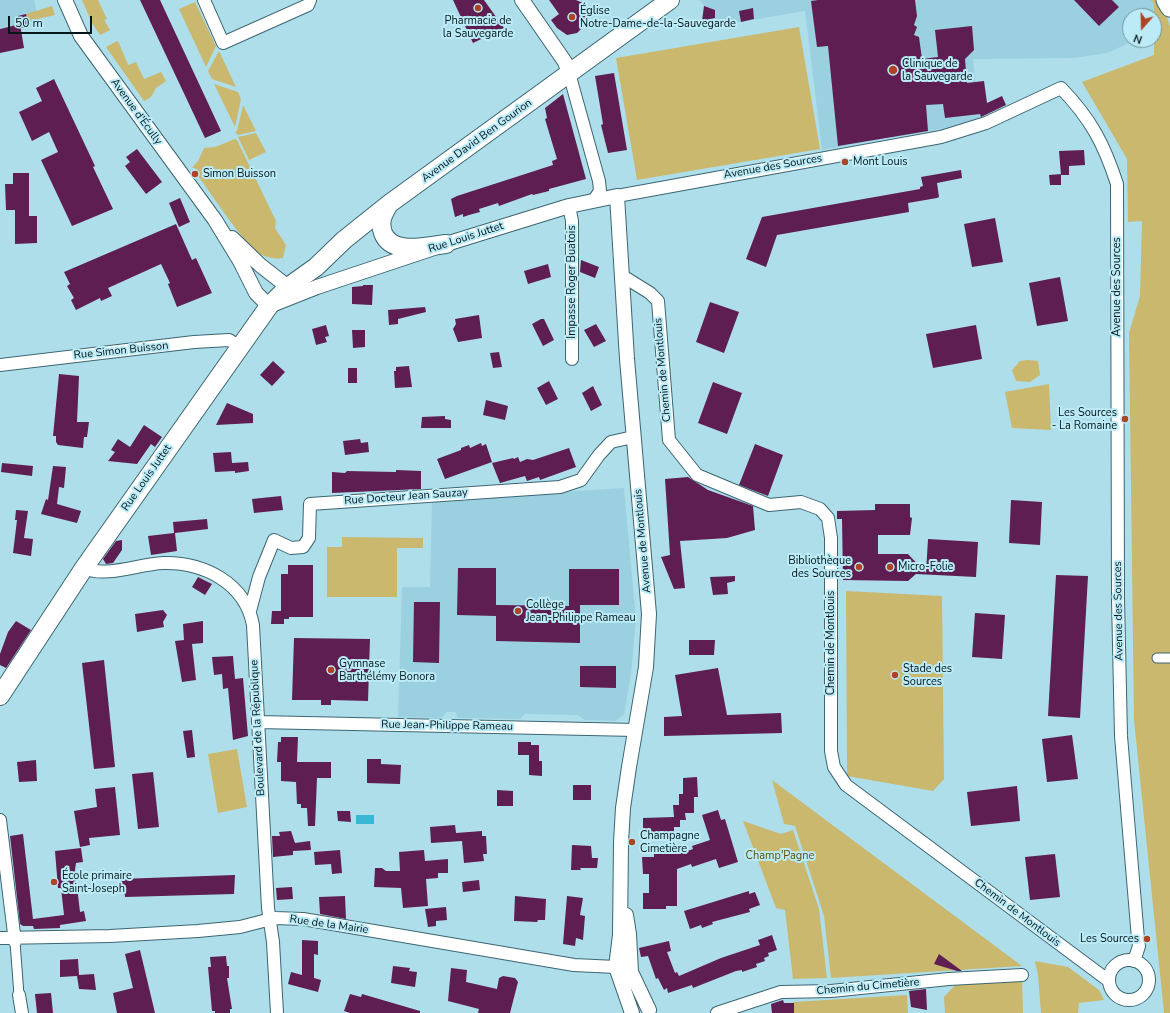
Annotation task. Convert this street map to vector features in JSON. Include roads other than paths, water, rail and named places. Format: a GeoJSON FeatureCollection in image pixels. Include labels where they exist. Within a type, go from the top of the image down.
{"type":"FeatureCollection","features":[{"type":"Feature","properties":{"kind":"highway"},"geometry":{"type":"LineString","coordinates":[[1166,0],[1170,7]]}},
{"type":"Feature","properties":{"kind":"main road","name":"Avenue David Ben Gourion"},"geometry":{"type":"LineString","coordinates":[[269,306],[288,287],[316,267],[344,240],[567,68],[651,0]]}},
{"type":"Feature","properties":{"kind":"main road","name":"Avenue David Ben Gourion"},"geometry":{"type":"LineString","coordinates":[[288,287],[308,258],[342,227],[380,197],[567,68],[670,0]]}},
{"type":"Feature","properties":{"kind":"main road"},"geometry":{"type":"LineString","coordinates":[[389,204],[382,216],[381,226],[385,236],[393,244],[404,248],[446,244]]}},
{"type":"Feature","properties":{"kind":"main road","name":"Rue Louis Juttet"},"geometry":{"type":"LineString","coordinates":[[0,696],[92,570],[240,346],[269,306]]}},
{"type":"Feature","properties":{"kind":"street","name":"Avenue d'Écully"},"geometry":{"type":"LineString","coordinates":[[65,0],[81,36],[215,220],[240,261],[256,293],[269,306]]}},
{"type":"Feature","properties":{"kind":"street"},"geometry":{"type":"LineString","coordinates":[[204,0],[223,43],[308,5],[310,0]]}},
{"type":"Feature","properties":{"kind":"street"},"geometry":{"type":"LineString","coordinates":[[522,0],[567,68],[599,181],[600,191],[594,200]]}},
{"type":"Feature","properties":{"kind":"street","name":"Avenue des Sources"},"geometry":{"type":"LineString","coordinates":[[617,196],[941,137],[986,124],[1039,97],[1061,88],[1094,127],[1106,150],[1117,184],[1118,599],[1121,728],[1139,946],[1134,961]]}},
{"type":"Feature","properties":{"kind":"street","name":"Rue Louis Juttet"},"geometry":{"type":"LineString","coordinates":[[269,306],[318,287],[446,244],[569,206],[617,196]]}},
{"type":"Feature","properties":{"kind":"street","name":"Avenue de Montlouis"},"geometry":{"type":"LineString","coordinates":[[617,196],[633,437],[641,510],[649,614],[646,667],[623,808],[620,935],[616,967],[633,1013]]}},
{"type":"Feature","properties":{"kind":"street","name":"Impasse Roger Buatois"},"geometry":{"type":"LineString","coordinates":[[569,206],[572,220],[572,359]]}},
{"type":"Feature","properties":{"kind":"street","name":"Avenue d'Écully"},"geometry":{"type":"LineString","coordinates":[[215,220],[254,260],[288,287]]}},
{"type":"Feature","properties":{"kind":"street","name":"Chemin de Montlouis"},"geometry":{"type":"LineString","coordinates":[[622,275],[650,293],[658,301],[669,440],[697,475],[769,505],[801,502],[820,509],[828,518],[831,538],[831,751],[834,767],[846,785],[1109,981]]}},
{"type":"Feature","properties":{"kind":"street","name":"Rue Louis Juttet"},"geometry":{"type":"LineString","coordinates":[[288,287],[318,287]]}},
{"type":"Feature","properties":{"kind":"street","name":"Rue Simon Buisson"},"geometry":{"type":"LineString","coordinates":[[0,365],[201,342],[229,340],[240,346]]}},
{"type":"Feature","properties":{"kind":"street","name":"Rue Docteur Jean Sauzay"},"geometry":{"type":"LineString","coordinates":[[250,611],[259,577],[274,540],[291,548],[303,547],[309,538],[310,504],[560,487],[581,480],[599,455],[611,442],[633,437]]}},
{"type":"Feature","properties":{"kind":"street","name":"Boulevard de la République"},"geometry":{"type":"LineString","coordinates":[[92,570],[164,563],[189,566],[218,576],[237,590],[250,611],[253,625],[269,920],[277,1013]]}},
{"type":"Feature","properties":{"kind":"street"},"geometry":{"type":"LineString","coordinates":[[1157,658],[1170,658]]}},
{"type":"Feature","properties":{"kind":"street","name":"Rue Jean-Philippe Rameau"},"geometry":{"type":"LineString","coordinates":[[258,722],[636,730]]}},
{"type":"Feature","properties":{"kind":"street"},"geometry":{"type":"LineString","coordinates":[[0,820],[22,1013]]}},
{"type":"Feature","properties":{"kind":"street","name":"Avenue de Montlouis"},"geometry":{"type":"LineString","coordinates":[[621,885],[630,934],[631,972],[652,1012]]}},
{"type":"Feature","properties":{"kind":"street","name":"Rue de la Mairie"},"geometry":{"type":"LineString","coordinates":[[0,938],[14,940],[198,931],[240,927],[269,920],[303,919],[574,965],[616,967],[631,972]]}},
{"type":"Feature","properties":{"kind":"street"},"geometry":{"type":"LineString","coordinates":[[1122,961],[1134,961],[1145,968],[1149,981],[1144,994],[1139,998],[1126,1000],[1119,998],[1114,994],[1109,981],[1112,969],[1116,964],[1122,961]]}},
{"type":"Feature","properties":{"kind":"street","name":"Chemin du Cimetière"},"geometry":{"type":"LineString","coordinates":[[717,1013],[781,992],[832,991],[949,979],[1022,975]]}},
{"type":"Feature","properties":{"kind":"street"},"geometry":{"type":"LineString","coordinates":[[633,1013],[640,1009],[652,1012]]}},
{"type":"Feature","properties":{"kind":"water"},"geometry":{"type":"Polygon","coordinates":[[[356,815],[374,815],[374,824],[356,824],[356,815]]]}},
{"type":"Feature","properties":{"kind":"place","name":"Pharmacie de la Sauvegarde"},"geometry":{"type":"Point","coordinates":[478,8]}},
{"type":"Feature","properties":{"kind":"place","name":"Église Notre-Dame-de-la-Sauvegarde"},"geometry":{"type":"Point","coordinates":[572,17]}},
{"type":"Feature","properties":{"kind":"place","name":"Clinique de la Sauvegarde"},"geometry":{"type":"Point","coordinates":[893,70]}},
{"type":"Feature","properties":{"kind":"place","name":"Mont Louis"},"geometry":{"type":"Point","coordinates":[845,162]}},
{"type":"Feature","properties":{"kind":"place","name":"Simon Buisson"},"geometry":{"type":"Point","coordinates":[195,174]}},
{"type":"Feature","properties":{"kind":"place","name":"Les Sources - La Romaine"},"geometry":{"type":"Point","coordinates":[1125,419]}},
{"type":"Feature","properties":{"kind":"place","name":"Bibliothèque des Sources"},"geometry":{"type":"Point","coordinates":[859,567]}},
{"type":"Feature","properties":{"kind":"place","name":"Micro-Folie"},"geometry":{"type":"Point","coordinates":[890,567]}},
{"type":"Feature","properties":{"kind":"place","name":"Collège Jean-Philippe Rameau"},"geometry":{"type":"Point","coordinates":[518,611]}},
{"type":"Feature","properties":{"kind":"place","name":"Gymnase Barthélémy Bonora"},"geometry":{"type":"Point","coordinates":[331,670]}},
{"type":"Feature","properties":{"kind":"place","name":"Stade des Sources"},"geometry":{"type":"Point","coordinates":[895,675]}},
{"type":"Feature","properties":{"kind":"place","name":"Champagne Cimetière"},"geometry":{"type":"Point","coordinates":[632,842]}},
{"type":"Feature","properties":{"kind":"place","name":"École primaire Saint-Joseph"},"geometry":{"type":"Point","coordinates":[54,882]}},
{"type":"Feature","properties":{"kind":"place","name":"Les Sources"},"geometry":{"type":"Point","coordinates":[1147,939]}},
{"type":"Feature","properties":{"kind":"park label","name":"Champ'Pagne"},"geometry":{"type":"Point","coordinates":[780,856]}}]}
